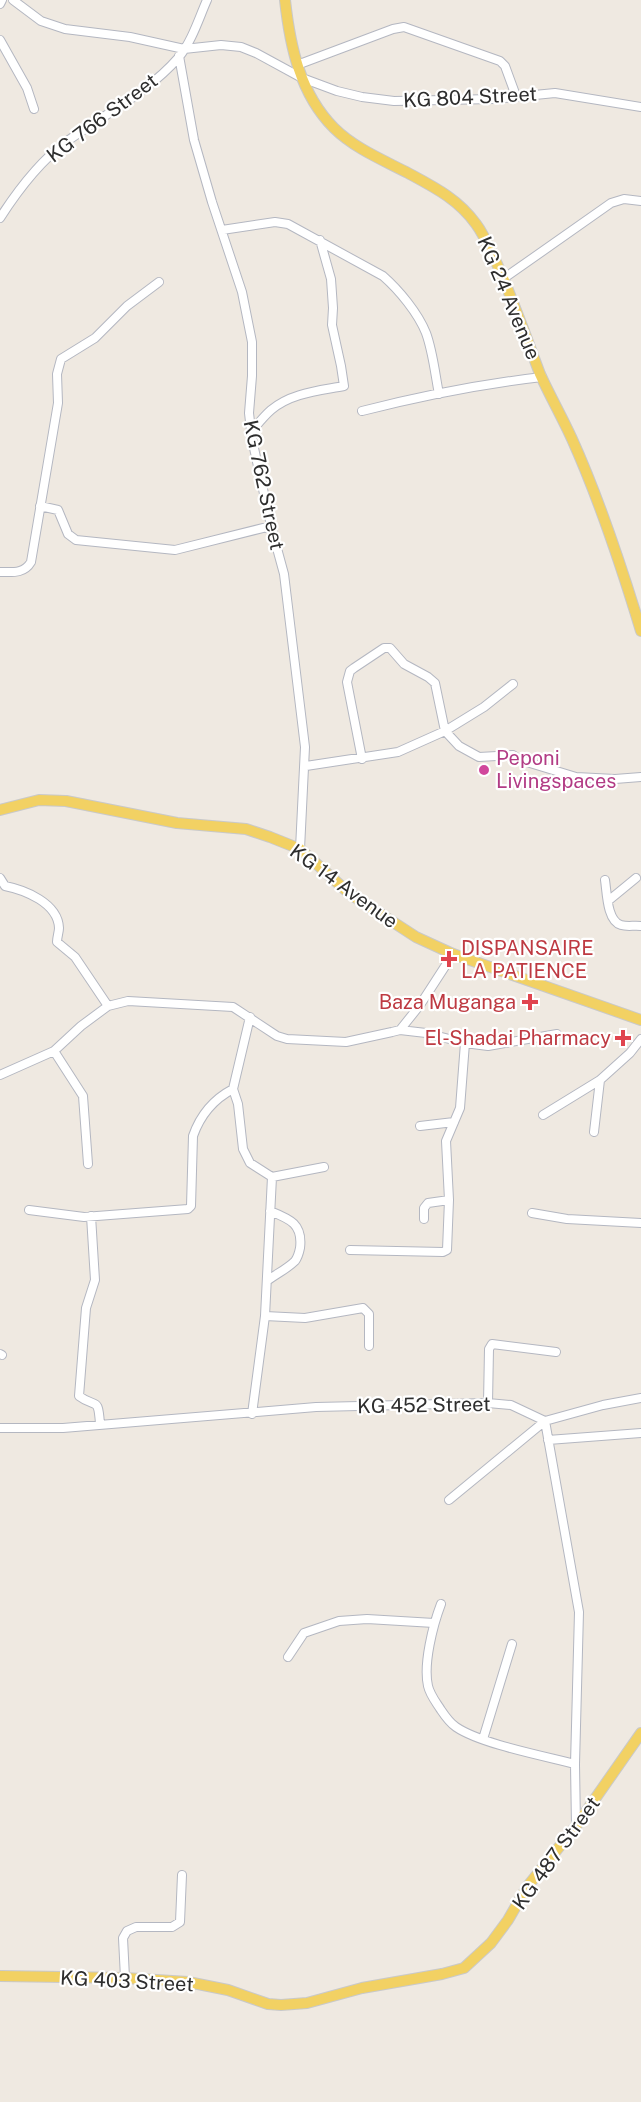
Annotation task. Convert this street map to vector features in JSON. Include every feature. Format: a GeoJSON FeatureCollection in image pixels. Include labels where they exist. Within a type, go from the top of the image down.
{"type":"FeatureCollection","features":[{"type":"Feature","properties":{"kind":"main road","name":"KG 24 Avenue"},"geometry":{"type":"LineString","coordinates":[[285,0],[289,37],[302,78],[317,107],[335,129],[358,147],[445,193],[475,223],[486,241],[542,377],[572,439],[616,548],[640,623]]}},
{"type":"Feature","properties":{"kind":"main road","name":"KG 14 Avenue"},"geometry":{"type":"LineString","coordinates":[[0,810],[39,800],[66,801],[177,823],[246,829],[300,849],[344,888],[416,937],[453,954],[641,1020]]}},
{"type":"Feature","properties":{"kind":"main road","name":"KG 487 Street"},"geometry":{"type":"LineString","coordinates":[[464,1968],[491,1943],[508,1920],[527,1887],[576,1826],[641,1733]]}},
{"type":"Feature","properties":{"kind":"main road","name":"KG 403 Street"},"geometry":{"type":"LineString","coordinates":[[0,1976],[125,1978],[188,1982],[228,1990],[268,2004],[281,2005],[307,2003],[362,1988],[464,1968]]}},
{"type":"Feature","properties":{"kind":"street"},"geometry":{"type":"LineString","coordinates":[[0,4],[3,0]]}},
{"type":"Feature","properties":{"kind":"street","name":"KG 804 Street"},"geometry":{"type":"LineString","coordinates":[[13,0],[41,21],[65,29],[130,37],[182,52],[221,45],[241,47],[256,52],[302,78],[337,91],[378,100],[494,99],[535,93],[570,94],[640,108]]}},
{"type":"Feature","properties":{"kind":"street","name":"KG 766 Street"},"geometry":{"type":"LineString","coordinates":[[0,218],[46,158],[161,75],[182,52],[207,0]]}},
{"type":"Feature","properties":{"kind":"street"},"geometry":{"type":"LineString","coordinates":[[297,65],[404,27],[500,61],[505,66],[516,96]]}},
{"type":"Feature","properties":{"kind":"street"},"geometry":{"type":"LineString","coordinates":[[0,40],[27,88],[34,109]]}},
{"type":"Feature","properties":{"kind":"street","name":"KG 762 Street"},"geometry":{"type":"LineString","coordinates":[[182,52],[194,140],[242,292],[252,342],[249,413],[251,432],[284,574],[306,766],[300,849]]}},
{"type":"Feature","properties":{"kind":"street"},"geometry":{"type":"LineString","coordinates":[[503,279],[610,203],[624,199],[641,201]]}},
{"type":"Feature","properties":{"kind":"street"},"geometry":{"type":"LineString","coordinates":[[222,230],[282,222],[320,240],[383,276],[405,298],[426,333],[439,394]]}},
{"type":"Feature","properties":{"kind":"street"},"geometry":{"type":"LineString","coordinates":[[251,432],[270,411],[289,399],[300,394],[344,386],[332,325],[331,279],[320,240]]}},
{"type":"Feature","properties":{"kind":"street"},"geometry":{"type":"LineString","coordinates":[[0,572],[22,572],[31,562],[58,403],[57,374],[61,359],[95,338],[127,306],[159,282]]}},
{"type":"Feature","properties":{"kind":"street"},"geometry":{"type":"LineString","coordinates":[[362,411],[493,383],[542,377]]}},
{"type":"Feature","properties":{"kind":"street"},"geometry":{"type":"LineString","coordinates":[[40,506],[58,510],[70,538],[168,549],[185,548],[271,526]]}},
{"type":"Feature","properties":{"kind":"street"},"geometry":{"type":"LineString","coordinates":[[362,759],[347,688],[348,677],[354,668],[384,648],[390,648],[404,664],[435,683],[446,731],[459,746],[479,757],[513,755],[520,760],[576,777],[615,779],[641,777]]}},
{"type":"Feature","properties":{"kind":"street"},"geometry":{"type":"LineString","coordinates":[[306,766],[398,752],[446,731],[484,707],[513,684]]}},
{"type":"Feature","properties":{"kind":"street"},"geometry":{"type":"LineString","coordinates":[[0,878],[5,886],[19,890],[48,905],[54,913],[59,928],[57,942],[75,957],[108,1006]]}},
{"type":"Feature","properties":{"kind":"street"},"geometry":{"type":"LineString","coordinates":[[608,901],[636,878]]}},
{"type":"Feature","properties":{"kind":"street"},"geometry":{"type":"LineString","coordinates":[[605,880],[613,920],[618,925],[641,926]]}},
{"type":"Feature","properties":{"kind":"street"},"geometry":{"type":"LineString","coordinates":[[400,1030],[420,1005],[453,954]]}},
{"type":"Feature","properties":{"kind":"street"},"geometry":{"type":"LineString","coordinates":[[0,1075],[54,1051],[81,1026],[108,1006],[128,1001],[233,1007],[277,1036],[287,1039],[346,1042],[400,1030],[488,1046],[557,1034]]}},
{"type":"Feature","properties":{"kind":"street"},"geometry":{"type":"LineString","coordinates":[[250,1017],[233,1089],[238,1104],[243,1149],[250,1163],[272,1177],[324,1167]]}},
{"type":"Feature","properties":{"kind":"street"},"geometry":{"type":"LineString","coordinates":[[543,1115],[600,1080],[630,1053],[641,1039]]}},
{"type":"Feature","properties":{"kind":"street"},"geometry":{"type":"LineString","coordinates":[[350,1250],[443,1252],[447,1250],[449,1200],[446,1141],[460,1108],[465,1043]]}},
{"type":"Feature","properties":{"kind":"street"},"geometry":{"type":"LineString","coordinates":[[54,1051],[83,1096],[88,1164]]}},
{"type":"Feature","properties":{"kind":"street"},"geometry":{"type":"LineString","coordinates":[[594,1132],[600,1080]]}},
{"type":"Feature","properties":{"kind":"street"},"geometry":{"type":"LineString","coordinates":[[29,1210],[91,1216],[190,1208],[193,1136],[196,1126],[216,1100],[233,1089]]}},
{"type":"Feature","properties":{"kind":"street"},"geometry":{"type":"LineString","coordinates":[[420,1126],[454,1122]]}},
{"type":"Feature","properties":{"kind":"street"},"geometry":{"type":"LineString","coordinates":[[252,1414],[265,1316],[272,1177]]}},
{"type":"Feature","properties":{"kind":"street"},"geometry":{"type":"LineString","coordinates":[[424,1219],[424,1208],[428,1203],[449,1200]]}},
{"type":"Feature","properties":{"kind":"street"},"geometry":{"type":"LineString","coordinates":[[267,1281],[295,1260],[299,1253],[302,1235],[300,1230],[287,1218],[270,1211]]}},
{"type":"Feature","properties":{"kind":"street"},"geometry":{"type":"LineString","coordinates":[[532,1213],[567,1219],[641,1223]]}},
{"type":"Feature","properties":{"kind":"street"},"geometry":{"type":"LineString","coordinates":[[91,1216],[94,1280],[86,1308],[79,1396],[99,1406],[100,1424]]}},
{"type":"Feature","properties":{"kind":"street"},"geometry":{"type":"LineString","coordinates":[[265,1316],[305,1318],[363,1308],[369,1314],[369,1346]]}},
{"type":"Feature","properties":{"kind":"street"},"geometry":{"type":"LineString","coordinates":[[488,1403],[489,1349],[492,1344],[556,1352]]}},
{"type":"Feature","properties":{"kind":"street"},"geometry":{"type":"LineString","coordinates":[[449,1500],[545,1421],[603,1405],[641,1398]]}},
{"type":"Feature","properties":{"kind":"street","name":"KG 452 Street"},"geometry":{"type":"LineString","coordinates":[[0,1428],[63,1428],[316,1407],[488,1403],[511,1405],[545,1421]]}},
{"type":"Feature","properties":{"kind":"street"},"geometry":{"type":"LineString","coordinates":[[545,1421],[579,1612],[575,1764],[576,1826]]}},
{"type":"Feature","properties":{"kind":"street"},"geometry":{"type":"LineString","coordinates":[[548,1440],[641,1433]]}},
{"type":"Feature","properties":{"kind":"street"},"geometry":{"type":"LineString","coordinates":[[441,1604],[434,1623],[428,1684],[431,1694],[445,1716],[456,1727],[483,1739],[575,1764]]}},
{"type":"Feature","properties":{"kind":"street"},"geometry":{"type":"LineString","coordinates":[[288,1657],[304,1633],[339,1621],[367,1619],[434,1623]]}},
{"type":"Feature","properties":{"kind":"street"},"geometry":{"type":"LineString","coordinates":[[483,1739],[512,1644]]}},
{"type":"Feature","properties":{"kind":"street"},"geometry":{"type":"LineString","coordinates":[[125,1978],[123,1938],[127,1931],[136,1927],[172,1927],[180,1922],[182,1875]]}},
{"type":"Feature","properties":{"kind":"place","name":"Peponi Livingspaces"},"geometry":{"type":"Point","coordinates":[484,770]}},
{"type":"Feature","properties":{"kind":"place","name":"DISPANSAIRE LA PATIENCE"},"geometry":{"type":"Point","coordinates":[449,959]}},
{"type":"Feature","properties":{"kind":"place","name":"Baza Muganga"},"geometry":{"type":"Point","coordinates":[530,1002]}},
{"type":"Feature","properties":{"kind":"place","name":"El-Shadai Pharmacy"},"geometry":{"type":"Point","coordinates":[623,1038]}}]}
